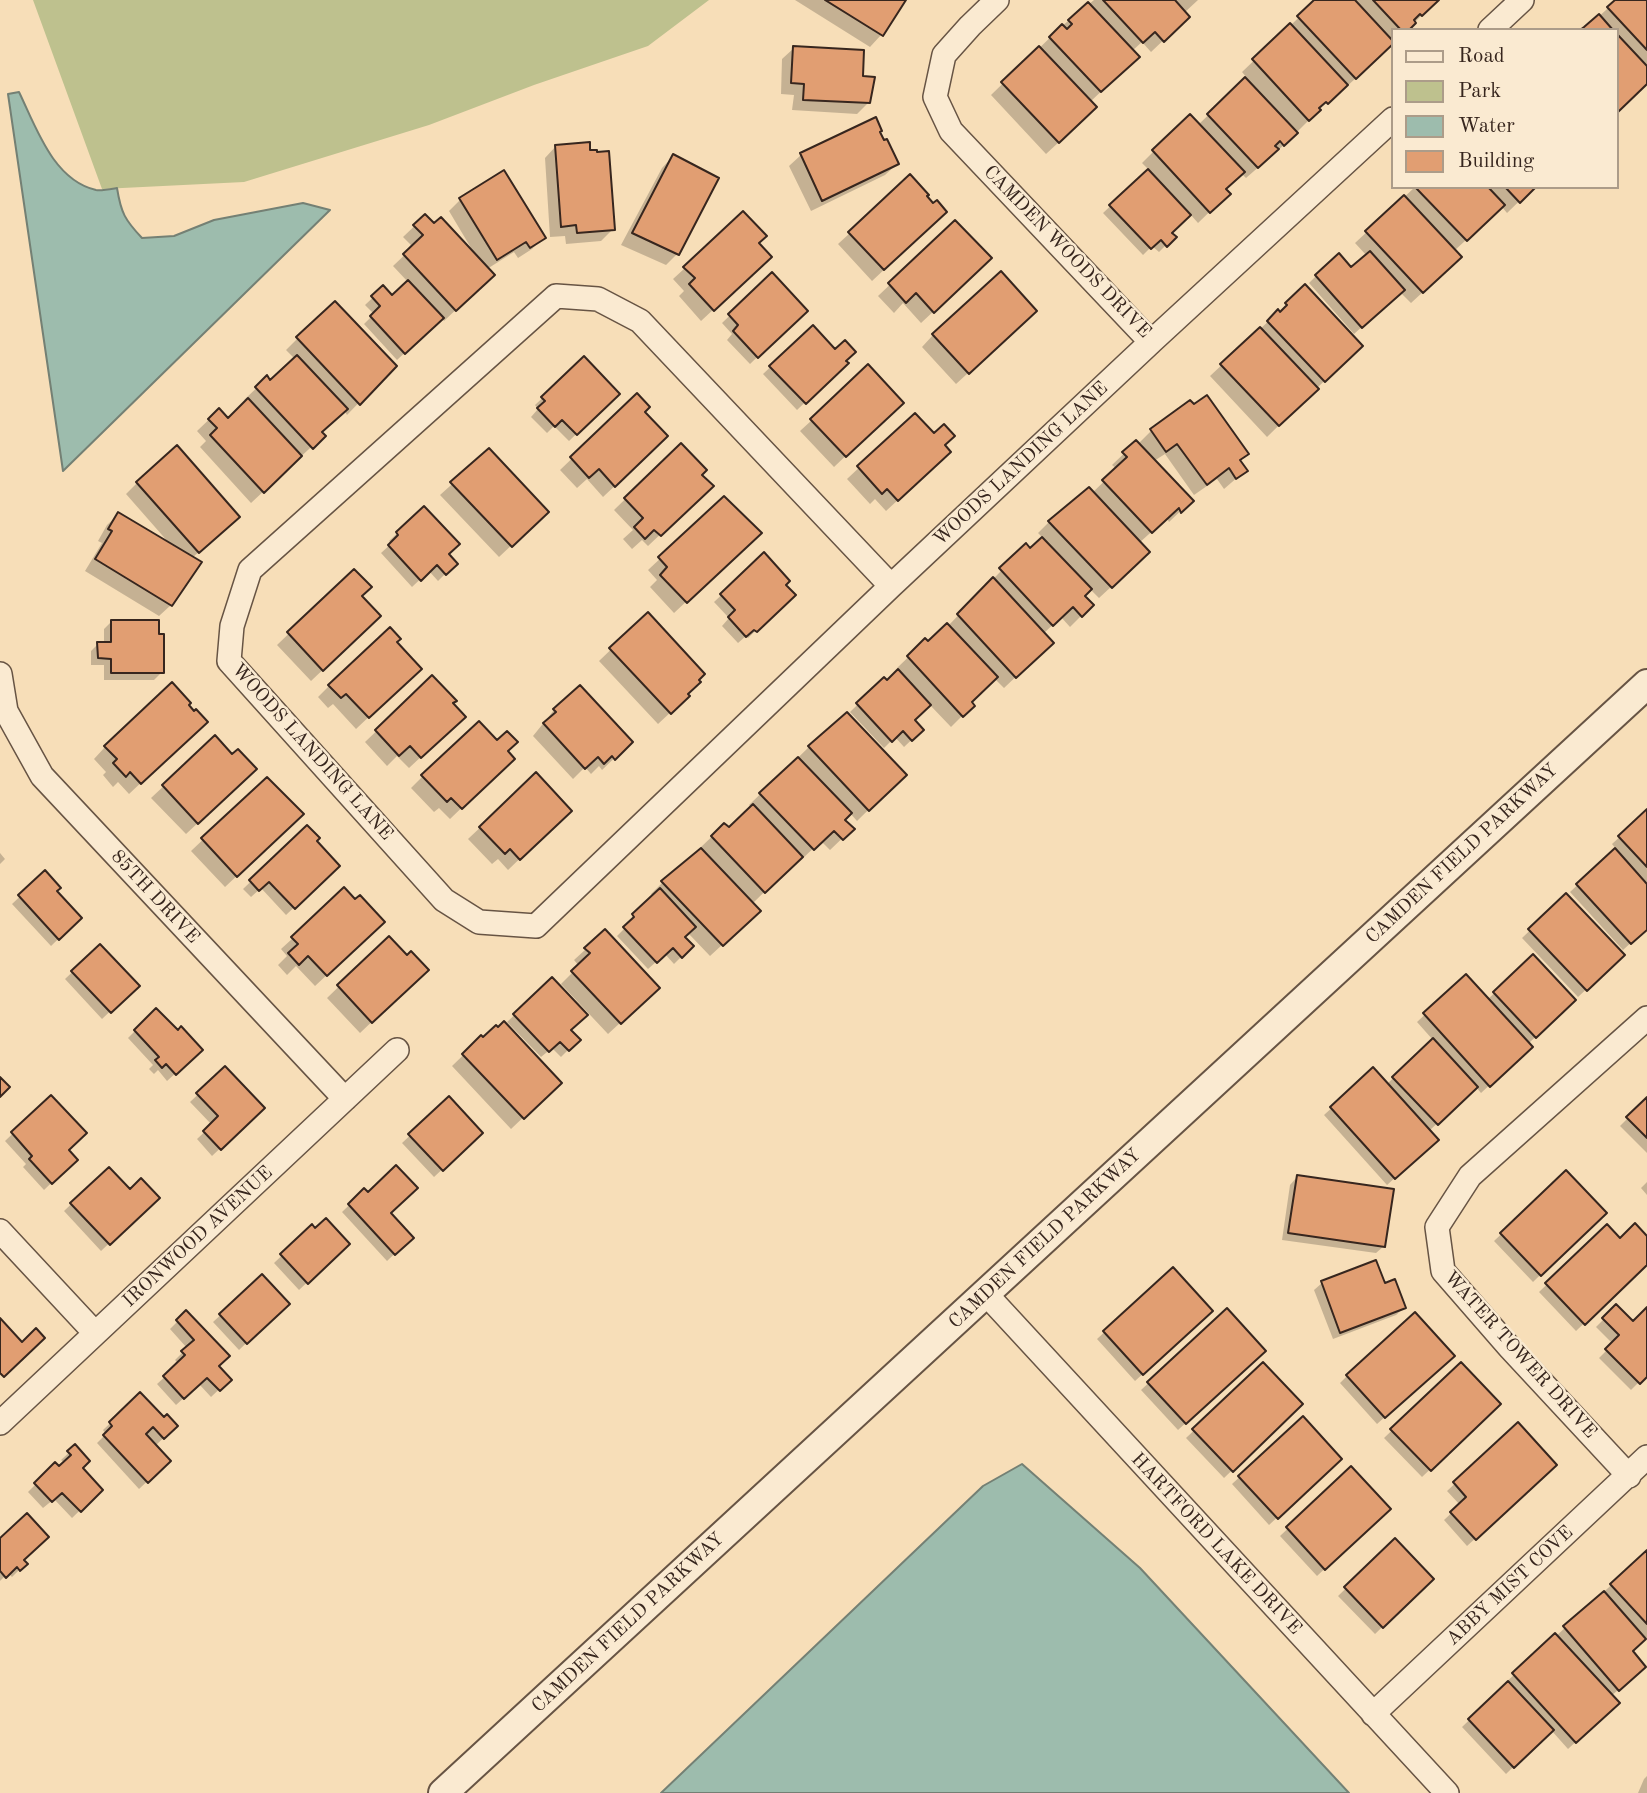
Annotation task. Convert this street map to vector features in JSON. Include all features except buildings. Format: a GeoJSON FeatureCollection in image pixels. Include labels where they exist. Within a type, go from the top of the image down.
{"type":"FeatureCollection","features":[{"type":"Feature","properties":{"kind":"street","name":"CAMDEN WOODS DRIVE"},"geometry":{"type":"LineString","coordinates":[[997,0],[944,55],[935,97],[951,131],[1152,342],[1392,120]]}},
{"type":"Feature","properties":{"kind":"street"},"geometry":{"type":"LineString","coordinates":[[1492,28],[1522,0]]}},
{"type":"Feature","properties":{"kind":"street","name":"WOODS LANDING LANE"},"geometry":{"type":"LineString","coordinates":[[891,586],[640,321],[598,299],[556,296],[250,570],[232,626],[229,661],[444,900],[479,922],[536,926],[891,586],[1152,342]]}},
{"type":"Feature","properties":{"kind":"street","name":"85TH DRIVE"},"geometry":{"type":"LineString","coordinates":[[0,674],[6,710],[42,776],[345,1099]]}},
{"type":"Feature","properties":{"kind":"street","name":"CAMDEN FIELD PARKWAY"},"geometry":{"type":"LineString","coordinates":[[443,1793],[1647,684]]}},
{"type":"Feature","properties":{"kind":"street","name":"WATER TOWER DRIVE"},"geometry":{"type":"LineString","coordinates":[[1629,1476],[1510,1348],[1443,1271],[1437,1227],[1470,1176],[1647,1018]]}},
{"type":"Feature","properties":{"kind":"street","name":"IRONWOOD AVENUE"},"geometry":{"type":"LineString","coordinates":[[0,1423],[397,1050]]}},
{"type":"Feature","properties":{"kind":"street"},"geometry":{"type":"LineString","coordinates":[[0,1231],[95,1333]]}},
{"type":"Feature","properties":{"kind":"street","name":"HARTFORD LAKE DRIVE"},"geometry":{"type":"LineString","coordinates":[[986,1294],[1447,1793]]}},
{"type":"Feature","properties":{"kind":"street","name":"ABBY MIST COVE"},"geometry":{"type":"LineString","coordinates":[[1373,1714],[1647,1457]]}},
{"type":"Feature","properties":{"kind":"green space"},"geometry":{"type":"Polygon","coordinates":[[[33,0],[709,0],[648,46],[429,125],[244,182],[102,189],[33,0]]]}},
{"type":"Feature","properties":{"kind":"water"},"geometry":{"type":"Polygon","coordinates":[[[19,92],[39,136],[57,164],[81,184],[98,190],[117,188],[125,216],[142,238],[174,236],[214,220],[303,203],[330,210],[63,471],[8,94],[19,92]]]}},
{"type":"Feature","properties":{"kind":"water"},"geometry":{"type":"Polygon","coordinates":[[[1022,1464],[1140,1568],[1349,1793],[661,1793],[983,1486],[1022,1464]]]}}]}
